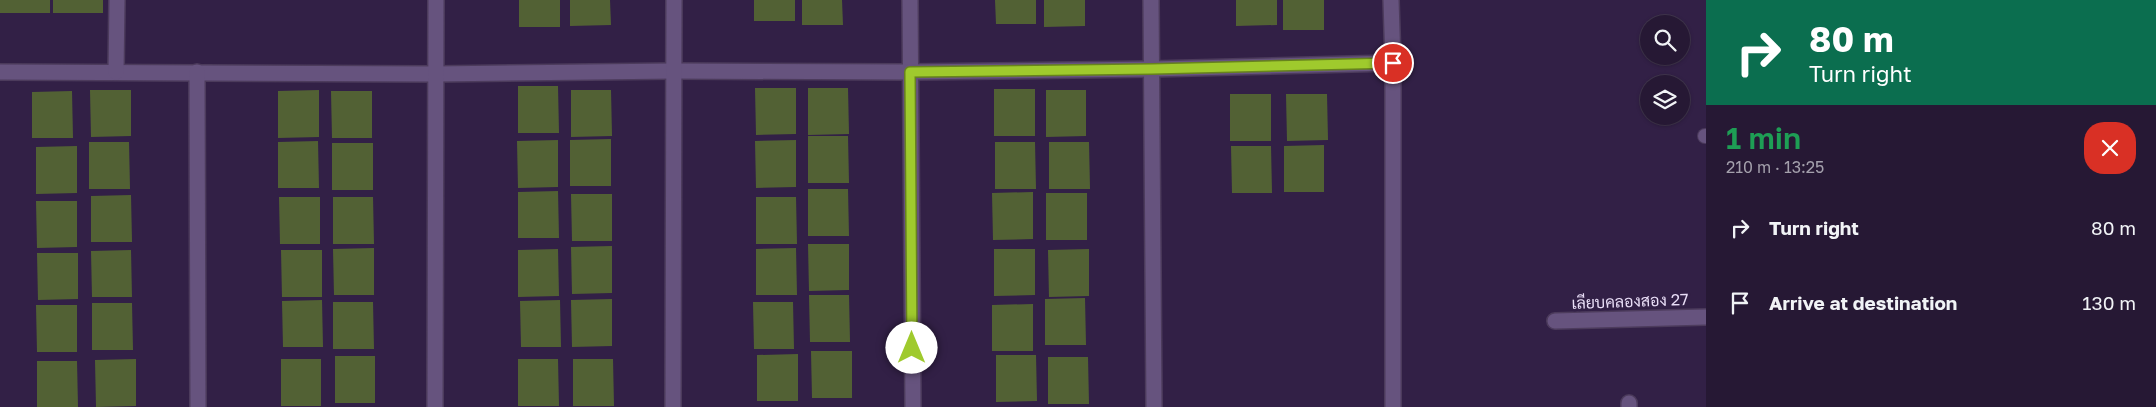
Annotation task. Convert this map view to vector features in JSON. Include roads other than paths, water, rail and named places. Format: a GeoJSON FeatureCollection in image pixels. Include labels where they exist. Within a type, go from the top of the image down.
{"type":"FeatureCollection","features":[{"type":"Feature","properties":{"kind":"street"},"geometry":{"type":"LineString","coordinates":[[116,72],[117,0]]}},
{"type":"Feature","properties":{"kind":"street"},"geometry":{"type":"LineString","coordinates":[[435,407],[436,0]]}},
{"type":"Feature","properties":{"kind":"street"},"geometry":{"type":"LineString","coordinates":[[673,407],[674,0]]}},
{"type":"Feature","properties":{"kind":"street"},"geometry":{"type":"LineString","coordinates":[[910,0],[913,407]]}},
{"type":"Feature","properties":{"kind":"street"},"geometry":{"type":"LineString","coordinates":[[1151,0],[1154,407]]}},
{"type":"Feature","properties":{"kind":"street"},"geometry":{"type":"LineString","coordinates":[[1391,0],[1393,63],[1393,407]]}},
{"type":"Feature","properties":{"kind":"street"},"geometry":{"type":"LineString","coordinates":[[0,72],[436,74],[673,71],[910,72],[1152,69],[1393,63]]}},
{"type":"Feature","properties":{"kind":"street"},"geometry":{"type":"LineString","coordinates":[[197,72],[198,407]]}},
{"type":"Feature","properties":{"kind":"street","name":"เลียบคลองสอง 27"},"geometry":{"type":"LineString","coordinates":[[1555,321],[1706,316]]}}]}
